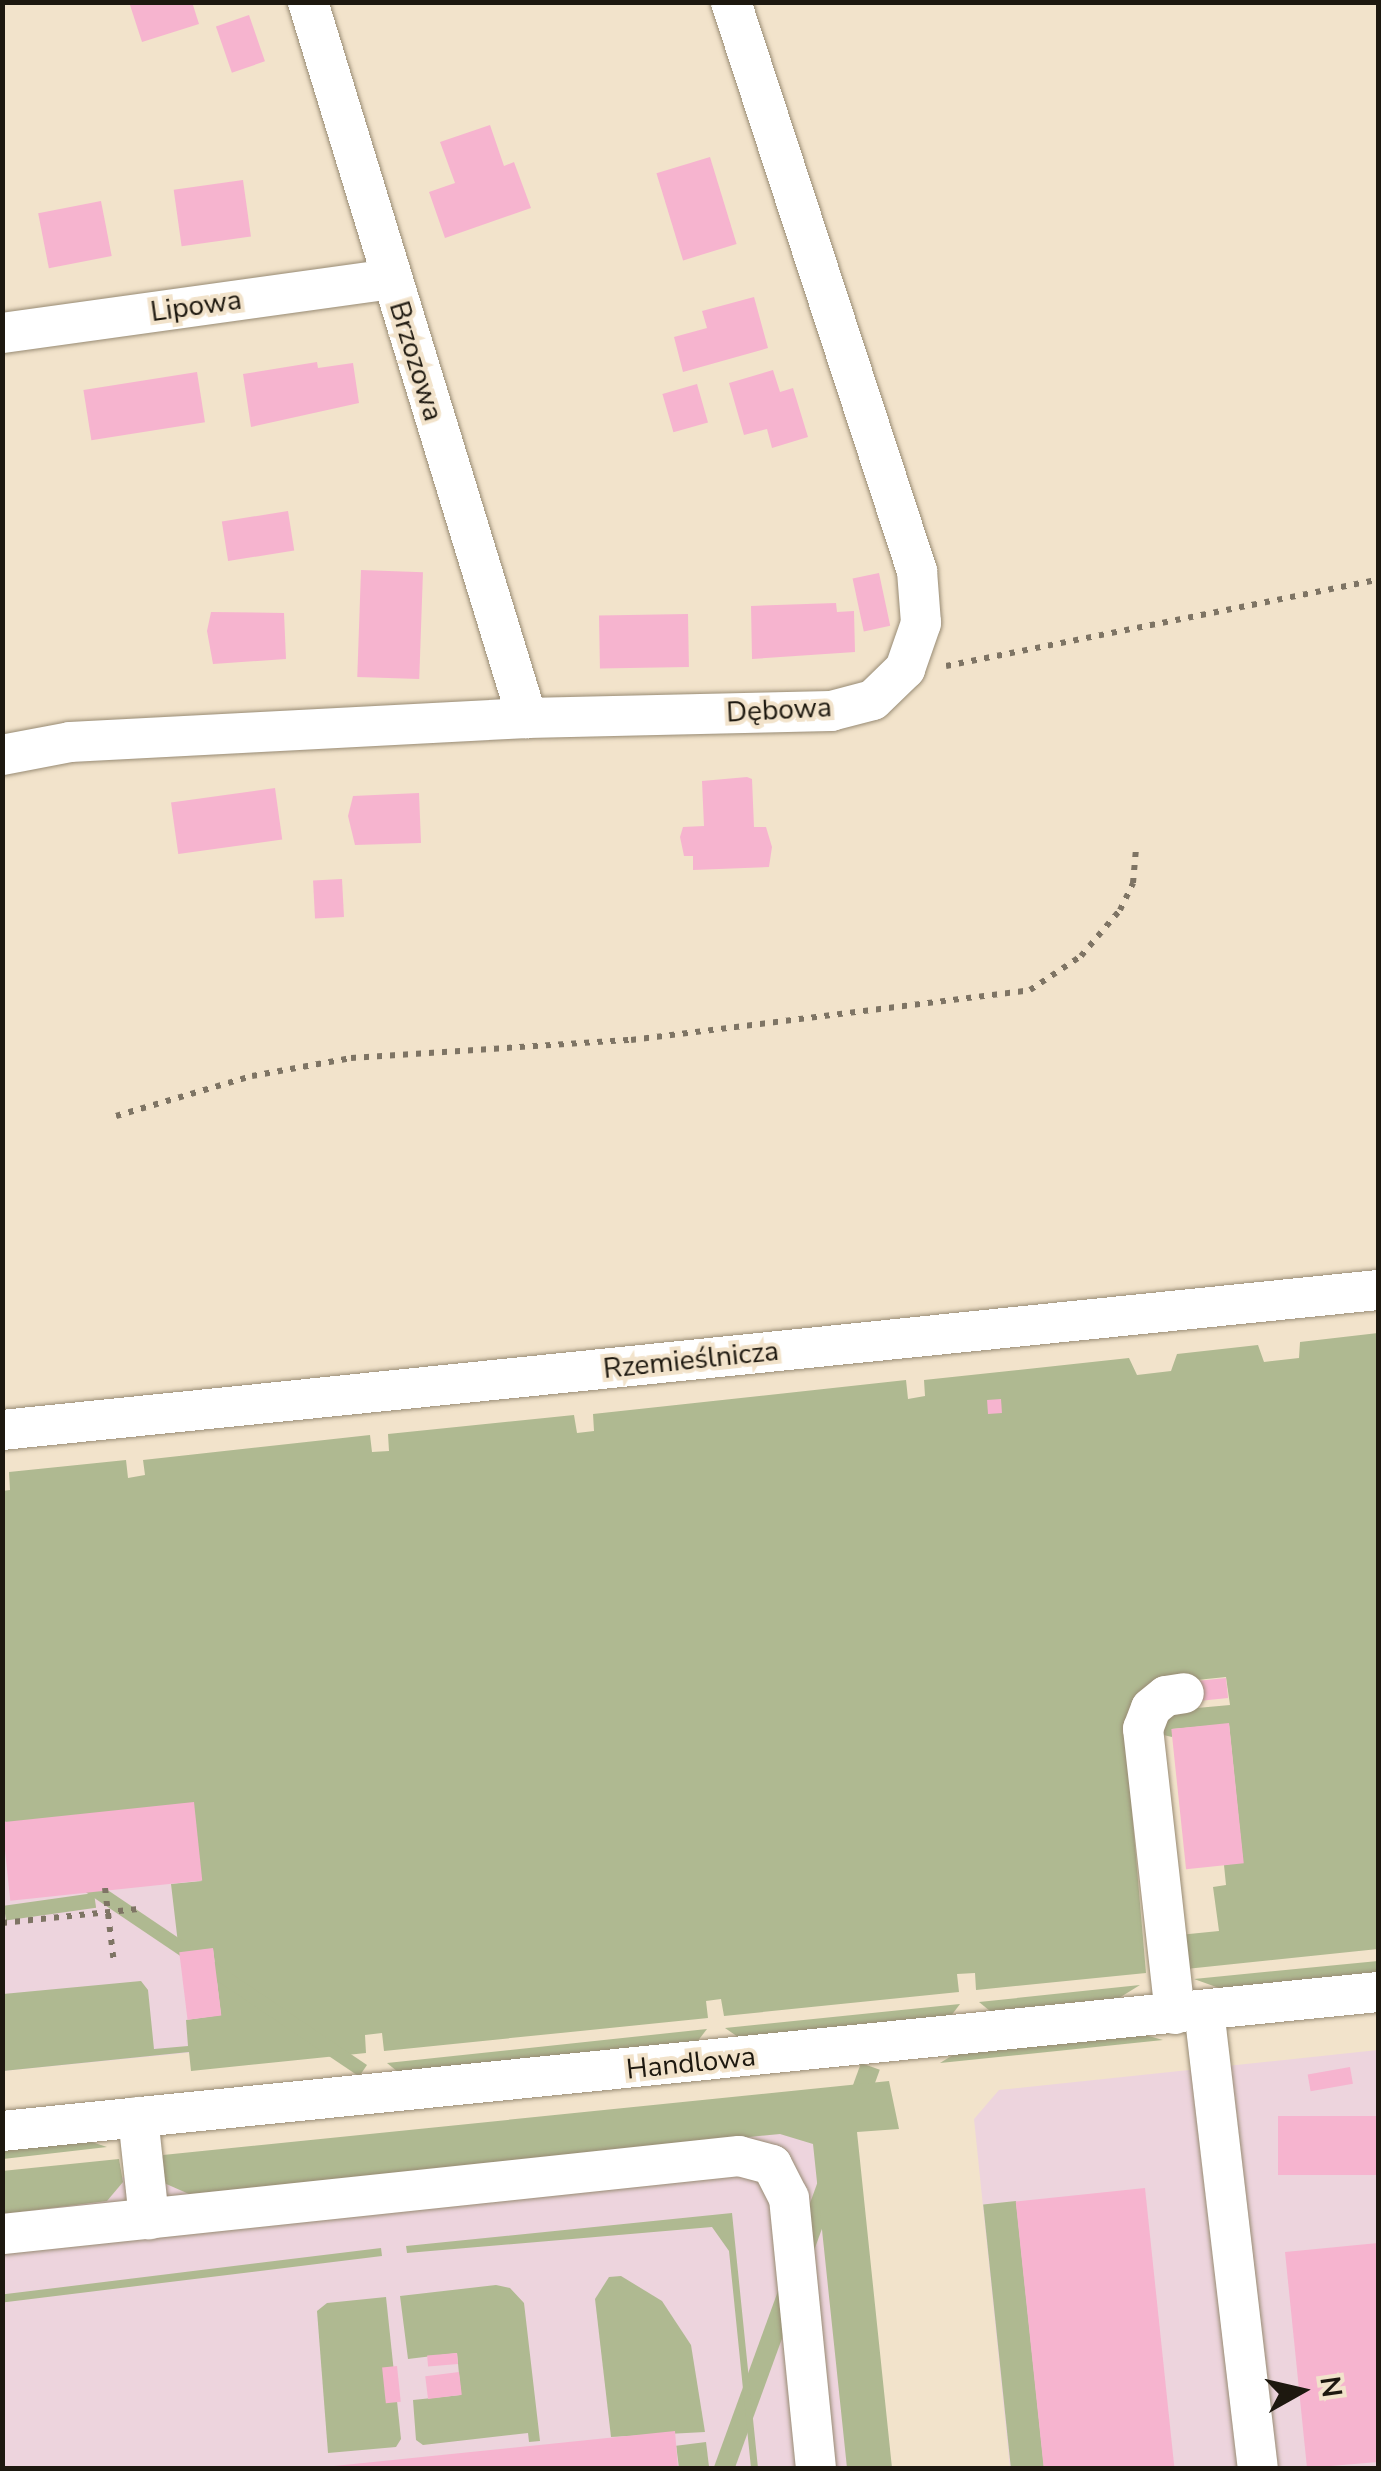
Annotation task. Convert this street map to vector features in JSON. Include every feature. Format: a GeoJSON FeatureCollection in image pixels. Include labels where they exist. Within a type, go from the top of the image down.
{"type":"FeatureCollection","features":[{"type":"Feature","properties":{"kind":"street","name":"Brzozowa"},"geometry":{"type":"LineString","coordinates":[[308,2],[528,718]]}},
{"type":"Feature","properties":{"kind":"street","name":"Dębowa"},"geometry":{"type":"LineString","coordinates":[[2,755],[70,742],[528,718],[831,711],[873,700],[905,669],[922,623],[917,571],[731,2]]}},
{"type":"Feature","properties":{"kind":"street","name":"Lipowa"},"geometry":{"type":"LineString","coordinates":[[2,333],[390,278]]}},
{"type":"Feature","properties":{"kind":"street","name":"Rzemieślnicza"},"geometry":{"type":"LineString","coordinates":[[2,1430],[1378,1290]]}},
{"type":"Feature","properties":{"kind":"street"},"geometry":{"type":"LineString","coordinates":[[1184,1693],[1166,1696],[1150,1708],[1143,1729],[1178,1904],[1189,2012],[1258,2468]]}},
{"type":"Feature","properties":{"kind":"street","name":"Handlowa"},"geometry":{"type":"LineString","coordinates":[[2,2130],[1378,1992]]}},
{"type":"Feature","properties":{"kind":"street"},"geometry":{"type":"LineString","coordinates":[[138,2117],[149,2219]]}},
{"type":"Feature","properties":{"kind":"street"},"geometry":{"type":"LineString","coordinates":[[4,2234],[739,2156],[772,2165],[789,2198],[816,2468]]}},
{"type":"Feature","properties":{"kind":"path"},"geometry":{"type":"LineString","coordinates":[[905,669],[964,665],[1378,580]]}},
{"type":"Feature","properties":{"kind":"path"},"geometry":{"type":"LineString","coordinates":[[116,1116],[252,1076],[351,1058],[630,1040],[1030,990],[1080,956],[1120,910],[1133,884],[1136,846]]}},
{"type":"Feature","properties":{"kind":"path"},"geometry":{"type":"LineString","coordinates":[[105,1888],[114,1964]]}},
{"type":"Feature","properties":{"kind":"path"},"geometry":{"type":"LineString","coordinates":[[2,1923],[138,1909]]}},
{"type":"Feature","properties":{"kind":"shaded area"},"geometry":{"type":"Polygon","coordinates":[[[214,1772],[247,2047],[3,2071],[2,1780],[214,1772]]]}},
{"type":"Feature","properties":{"kind":"shaded area"},"geometry":{"type":"Polygon","coordinates":[[[1378,2050],[1378,2468],[1010,2468],[974,2119],[999,2090],[1378,2050]]]}},
{"type":"Feature","properties":{"kind":"shaded area"},"geometry":{"type":"Polygon","coordinates":[[[826,2106],[892,2468],[3,2468],[3,2189],[826,2106]]]}},
{"type":"Feature","properties":{"kind":"green space"},"geometry":{"type":"Polygon","coordinates":[[[1378,1333],[1378,1949],[1186,1969],[1179,1935],[1219,1931],[1213,1887],[1226,1885],[1224,1865],[1243,1862],[1229,1724],[1172,1729],[1172,1737],[1155,1733],[1175,1710],[1230,1705],[1226,1677],[1157,1684],[1126,1741],[1146,1973],[976,1990],[975,1973],[957,1974],[959,1992],[724,2016],[721,1999],[706,2001],[708,2018],[384,2051],[382,2033],[365,2035],[366,2053],[191,2071],[189,2052],[3,2071],[3,1994],[141,1981],[148,1990],[154,2049],[188,2046],[186,2020],[221,2015],[213,1949],[179,1952],[171,1884],[202,1881],[3,1821],[2,1491],[10,1490],[9,1472],[126,1460],[128,1478],[145,1475],[143,1460],[370,1435],[372,1452],[389,1451],[388,1434],[574,1415],[577,1433],[594,1431],[593,1414],[906,1380],[908,1399],[925,1396],[924,1380],[1129,1358],[1137,1375],[1171,1371],[1177,1354],[1258,1345],[1264,1362],[1299,1358],[1300,1342],[1378,1333]]]}},
{"type":"Feature","properties":{"kind":"green space"},"geometry":{"type":"Polygon","coordinates":[[[64,1860],[367,2065],[359,2077],[56,1872],[64,1860]]]}},
{"type":"Feature","properties":{"kind":"green space"},"geometry":{"type":"Polygon","coordinates":[[[94,1893],[96,1908],[6,1921],[4,1906],[94,1893]]]}},
{"type":"Feature","properties":{"kind":"green space"},"geometry":{"type":"Polygon","coordinates":[[[1378,1961],[1377,1972],[1219,1988],[1194,1979],[1378,1961]]]}},
{"type":"Feature","properties":{"kind":"green space"},"geometry":{"type":"Polygon","coordinates":[[[1140,1985],[1119,1998],[990,2011],[979,2002],[1140,1985]]]}},
{"type":"Feature","properties":{"kind":"green space"},"geometry":{"type":"Polygon","coordinates":[[[960,2004],[951,2016],[738,2037],[725,2028],[960,2004]]]}},
{"type":"Feature","properties":{"kind":"green space"},"geometry":{"type":"Polygon","coordinates":[[[707,2029],[697,2042],[398,2072],[387,2063],[707,2029]]]}},
{"type":"Feature","properties":{"kind":"green space"},"geometry":{"type":"Polygon","coordinates":[[[1138,2033],[1163,2040],[940,2063],[956,2053],[1138,2033]]]}},
{"type":"Feature","properties":{"kind":"green space"},"geometry":{"type":"Polygon","coordinates":[[[861,2063],[880,2070],[735,2468],[714,2468],[861,2063]]]}},
{"type":"Feature","properties":{"kind":"green space"},"geometry":{"type":"Polygon","coordinates":[[[889,2081],[899,2129],[857,2132],[892,2468],[847,2468],[813,2144],[780,2134],[189,2194],[164,2183],[159,2165],[163,2155],[889,2081]]]}},
{"type":"Feature","properties":{"kind":"green space"},"geometry":{"type":"Polygon","coordinates":[[[92,2142],[107,2147],[3,2159],[2,2148],[92,2142]]]}},
{"type":"Feature","properties":{"kind":"green space"},"geometry":{"type":"Polygon","coordinates":[[[119,2159],[123,2182],[107,2201],[3,2214],[2,2171],[119,2159]]]}},
{"type":"Feature","properties":{"kind":"green space"},"geometry":{"type":"Polygon","coordinates":[[[1016,2201],[1044,2468],[1011,2468],[983,2204],[1016,2201]]]}},
{"type":"Feature","properties":{"kind":"green space"},"geometry":{"type":"Polygon","coordinates":[[[732,2213],[758,2468],[751,2468],[729,2251],[712,2227],[407,2253],[406,2246],[732,2213]]]}},
{"type":"Feature","properties":{"kind":"green space"},"geometry":{"type":"Polygon","coordinates":[[[381,2248],[382,2256],[5,2302],[4,2294],[381,2248]]]}},
{"type":"Feature","properties":{"kind":"green space"},"geometry":{"type":"Polygon","coordinates":[[[621,2276],[662,2301],[691,2345],[705,2432],[611,2437],[595,2299],[609,2277],[621,2276]]]}},
{"type":"Feature","properties":{"kind":"green space"},"geometry":{"type":"Polygon","coordinates":[[[496,2285],[510,2288],[524,2303],[540,2441],[529,2442],[528,2433],[423,2445],[416,2440],[413,2400],[461,2395],[457,2353],[408,2359],[400,2296],[496,2285]]]}},
{"type":"Feature","properties":{"kind":"green space"},"geometry":{"type":"Polygon","coordinates":[[[386,2297],[401,2439],[396,2447],[328,2453],[317,2311],[327,2303],[386,2297]]]}},
{"type":"Feature","properties":{"kind":"green space"},"geometry":{"type":"Polygon","coordinates":[[[706,2442],[709,2468],[679,2468],[676,2446],[706,2442]]]}},
{"type":"Feature","properties":{"kind":"building"},"geometry":{"type":"Polygon","coordinates":[[[129,2],[192,2],[199,24],[142,42],[129,2]]]}},
{"type":"Feature","properties":{"kind":"building"},"geometry":{"type":"Polygon","coordinates":[[[249,15],[265,61],[232,73],[216,26],[249,15]]]}},
{"type":"Feature","properties":{"kind":"building"},"geometry":{"type":"Polygon","coordinates":[[[490,125],[504,166],[514,162],[531,208],[445,238],[429,192],[455,183],[440,142],[490,125]]]}},
{"type":"Feature","properties":{"kind":"building"},"geometry":{"type":"Polygon","coordinates":[[[710,157],[737,244],[683,260],[656,173],[710,157]]]}},
{"type":"Feature","properties":{"kind":"building"},"geometry":{"type":"Polygon","coordinates":[[[243,180],[251,236],[182,246],[174,190],[243,180]]]}},
{"type":"Feature","properties":{"kind":"building"},"geometry":{"type":"Polygon","coordinates":[[[101,201],[112,256],[49,268],[38,213],[101,201]]]}},
{"type":"Feature","properties":{"kind":"building"},"geometry":{"type":"Polygon","coordinates":[[[754,297],[768,348],[683,372],[674,337],[707,328],[702,311],[754,297]]]}},
{"type":"Feature","properties":{"kind":"building"},"geometry":{"type":"Polygon","coordinates":[[[317,362],[318,368],[353,363],[359,403],[251,427],[243,374],[317,362]]]}},
{"type":"Feature","properties":{"kind":"building"},"geometry":{"type":"Polygon","coordinates":[[[773,370],[780,392],[793,388],[808,437],[772,448],[767,429],[744,435],[729,383],[773,370]]]}},
{"type":"Feature","properties":{"kind":"building"},"geometry":{"type":"Polygon","coordinates":[[[197,372],[205,422],[91,440],[83,390],[197,372]]]}},
{"type":"Feature","properties":{"kind":"building"},"geometry":{"type":"Polygon","coordinates":[[[697,384],[708,422],[673,432],[662,394],[697,384]]]}},
{"type":"Feature","properties":{"kind":"building"},"geometry":{"type":"Polygon","coordinates":[[[288,511],[294,551],[228,561],[222,521],[288,511]]]}},
{"type":"Feature","properties":{"kind":"building"},"geometry":{"type":"Polygon","coordinates":[[[361,570],[423,572],[419,679],[357,677],[361,570]]]}},
{"type":"Feature","properties":{"kind":"building"},"geometry":{"type":"Polygon","coordinates":[[[879,573],[890,626],[864,631],[853,579],[879,573]]]}},
{"type":"Feature","properties":{"kind":"building"},"geometry":{"type":"Polygon","coordinates":[[[836,603],[837,612],[854,611],[855,652],[752,659],[751,606],[836,603]]]}},
{"type":"Feature","properties":{"kind":"building"},"geometry":{"type":"Polygon","coordinates":[[[211,612],[284,613],[286,659],[213,664],[207,631],[211,612]]]}},
{"type":"Feature","properties":{"kind":"building"},"geometry":{"type":"Polygon","coordinates":[[[688,614],[689,667],[600,669],[599,616],[688,614]]]}},
{"type":"Feature","properties":{"kind":"building"},"geometry":{"type":"Polygon","coordinates":[[[752,779],[754,827],[766,827],[772,847],[769,867],[693,870],[693,856],[684,856],[680,837],[683,827],[704,826],[702,781],[752,779]]]}},
{"type":"Feature","properties":{"kind":"building"},"geometry":{"type":"Polygon","coordinates":[[[275,788],[282,839],[178,854],[171,803],[275,788]]]}},
{"type":"Feature","properties":{"kind":"building"},"geometry":{"type":"Polygon","coordinates":[[[419,793],[421,843],[355,845],[348,816],[353,796],[419,793]]]}},
{"type":"Feature","properties":{"kind":"building"},"geometry":{"type":"Polygon","coordinates":[[[342,879],[344,917],[315,918],[313,881],[342,879]]]}},
{"type":"Feature","properties":{"kind":"building"},"geometry":{"type":"Polygon","coordinates":[[[1001,1399],[1002,1413],[988,1414],[987,1400],[1001,1399]]]}},
{"type":"Feature","properties":{"kind":"building"},"geometry":{"type":"Polygon","coordinates":[[[1226,1678],[1228,1698],[1191,1702],[1189,1682],[1226,1678]]]}},
{"type":"Feature","properties":{"kind":"building"},"geometry":{"type":"Polygon","coordinates":[[[1229,1723],[1244,1863],[1186,1869],[1171,1729],[1229,1723]]]}},
{"type":"Feature","properties":{"kind":"building"},"geometry":{"type":"Polygon","coordinates":[[[194,1802],[202,1881],[10,1901],[2,1822],[194,1802]]]}},
{"type":"Feature","properties":{"kind":"building"},"geometry":{"type":"Polygon","coordinates":[[[213,1948],[221,2015],[188,2020],[179,1952],[213,1948]]]}},
{"type":"Feature","properties":{"kind":"building"},"geometry":{"type":"Polygon","coordinates":[[[1350,2067],[1353,2084],[1311,2091],[1308,2074],[1350,2067]]]}},
{"type":"Feature","properties":{"kind":"building"},"geometry":{"type":"Polygon","coordinates":[[[1278,2116],[1378,2116],[1378,2175],[1278,2175],[1278,2116]]]}},
{"type":"Feature","properties":{"kind":"building"},"geometry":{"type":"Polygon","coordinates":[[[1145,2188],[1174,2467],[1044,2468],[1016,2202],[1145,2188]]]}},
{"type":"Feature","properties":{"kind":"building"},"geometry":{"type":"Polygon","coordinates":[[[1378,2243],[1378,2462],[1307,2468],[1285,2252],[1378,2243]]]}},
{"type":"Feature","properties":{"kind":"building"},"geometry":{"type":"Polygon","coordinates":[[[457,2353],[458,2364],[428,2367],[427,2356],[457,2353]]]}},
{"type":"Feature","properties":{"kind":"building"},"geometry":{"type":"Polygon","coordinates":[[[397,2366],[401,2402],[386,2403],[382,2368],[397,2366]]]}},
{"type":"Feature","properties":{"kind":"building"},"geometry":{"type":"Polygon","coordinates":[[[459,2372],[462,2395],[428,2399],[425,2376],[459,2372]]]}},
{"type":"Feature","properties":{"kind":"building"},"geometry":{"type":"Polygon","coordinates":[[[675,2431],[678,2468],[334,2468],[334,2466],[675,2431]]]}}]}
